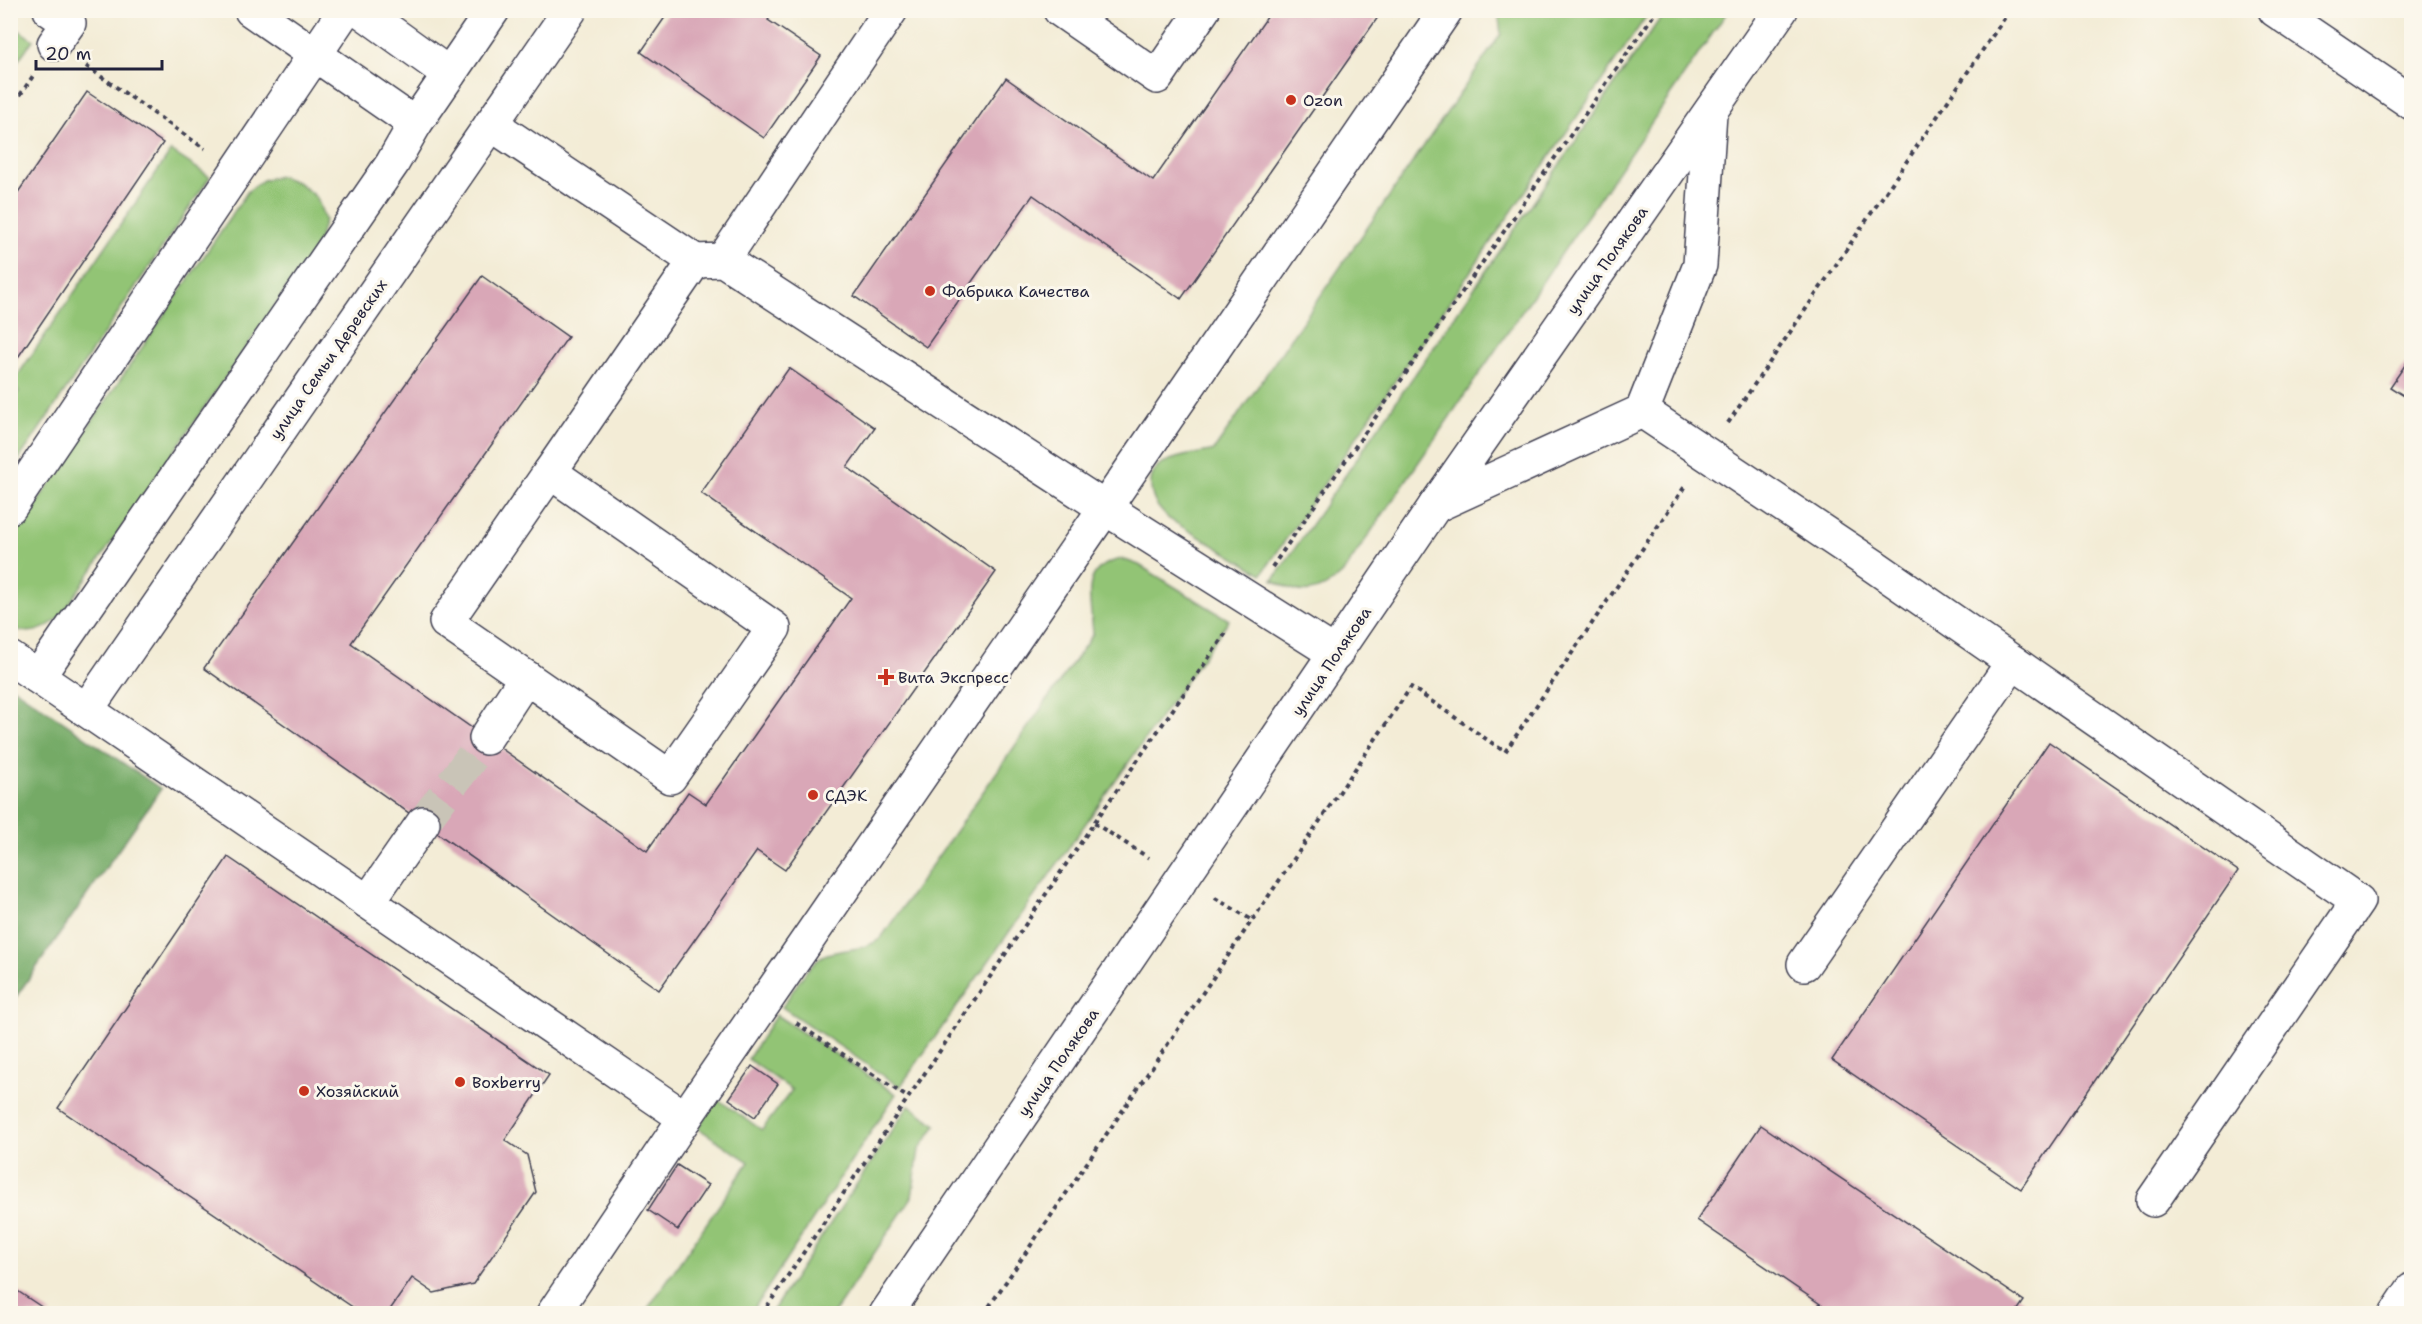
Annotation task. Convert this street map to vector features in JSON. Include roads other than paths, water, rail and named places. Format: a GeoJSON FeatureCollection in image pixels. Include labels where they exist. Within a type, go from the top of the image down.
{"type":"FeatureCollection","features":[{"type":"Feature","properties":{"kind":"main road"},"geometry":{"type":"LineString","coordinates":[[50,10],[69,23],[54,44]]}},
{"type":"Feature","properties":{"kind":"main road"},"geometry":{"type":"LineString","coordinates":[[251,10],[415,124]]}},
{"type":"Feature","properties":{"kind":"main road"},"geometry":{"type":"LineString","coordinates":[[10,507],[345,10]]}},
{"type":"Feature","properties":{"kind":"main road"},"geometry":{"type":"LineString","coordinates":[[360,10],[449,74]]}},
{"type":"Feature","properties":{"kind":"main road"},"geometry":{"type":"LineString","coordinates":[[38,676],[385,174],[415,124],[493,10]]}},
{"type":"Feature","properties":{"kind":"main road","name":"улица Семьи Деревских"},"geometry":{"type":"LineString","coordinates":[[87,709],[570,10]]}},
{"type":"Feature","properties":{"kind":"main road"},"geometry":{"type":"LineString","coordinates":[[550,472],[774,627],[670,777],[446,622],[550,472],[709,261],[891,10]]}},
{"type":"Feature","properties":{"kind":"main road"},"geometry":{"type":"LineString","coordinates":[[1060,10],[1157,77],[1203,10]]}},
{"type":"Feature","properties":{"kind":"main road"},"geometry":{"type":"LineString","coordinates":[[553,1314],[685,1118],[1446,10]]}},
{"type":"Feature","properties":{"kind":"main road","name":"улица Полякова"},"geometry":{"type":"LineString","coordinates":[[886,1314],[1436,506],[1781,10]]}},
{"type":"Feature","properties":{"kind":"main road"},"geometry":{"type":"LineString","coordinates":[[2275,10],[2412,103]]}},
{"type":"Feature","properties":{"kind":"main road"},"geometry":{"type":"LineString","coordinates":[[1436,506],[1642,411],[1700,265],[1710,113]]}},
{"type":"Feature","properties":{"kind":"main road"},"geometry":{"type":"LineString","coordinates":[[490,124],[1336,654]]}},
{"type":"Feature","properties":{"kind":"main road"},"geometry":{"type":"LineString","coordinates":[[1642,411],[2013,662],[2358,901],[2153,1200]]}},
{"type":"Feature","properties":{"kind":"main road"},"geometry":{"type":"LineString","coordinates":[[10,658],[685,1118]]}},
{"type":"Feature","properties":{"kind":"main road"},"geometry":{"type":"LineString","coordinates":[[1804,964],[2013,662]]}},
{"type":"Feature","properties":{"kind":"main road"},"geometry":{"type":"LineString","coordinates":[[486,738],[526,678]]}},
{"type":"Feature","properties":{"kind":"main road"},"geometry":{"type":"LineString","coordinates":[[368,902],[423,823]]}},
{"type":"Feature","properties":{"kind":"main road"},"geometry":{"type":"LineString","coordinates":[[2396,1314],[2412,1290]]}},
{"type":"Feature","properties":{"kind":"tunnel"},"geometry":{"type":"LineString","coordinates":[[423,823],[486,738]]}},
{"type":"Feature","properties":{"kind":"place","name":"Ozon"},"geometry":{"type":"Point","coordinates":[1291,100]}},
{"type":"Feature","properties":{"kind":"place","name":"Фабрика Качества"},"geometry":{"type":"Point","coordinates":[930,291]}},
{"type":"Feature","properties":{"kind":"place","name":"Вита Экспресс"},"geometry":{"type":"Point","coordinates":[886,677]}},
{"type":"Feature","properties":{"kind":"place","name":"СДЭК"},"geometry":{"type":"Point","coordinates":[813,795]}},
{"type":"Feature","properties":{"kind":"place","name":"Boxberry"},"geometry":{"type":"Point","coordinates":[460,1082]}},
{"type":"Feature","properties":{"kind":"place","name":"Хозяйский"},"geometry":{"type":"Point","coordinates":[304,1091]}}]}
